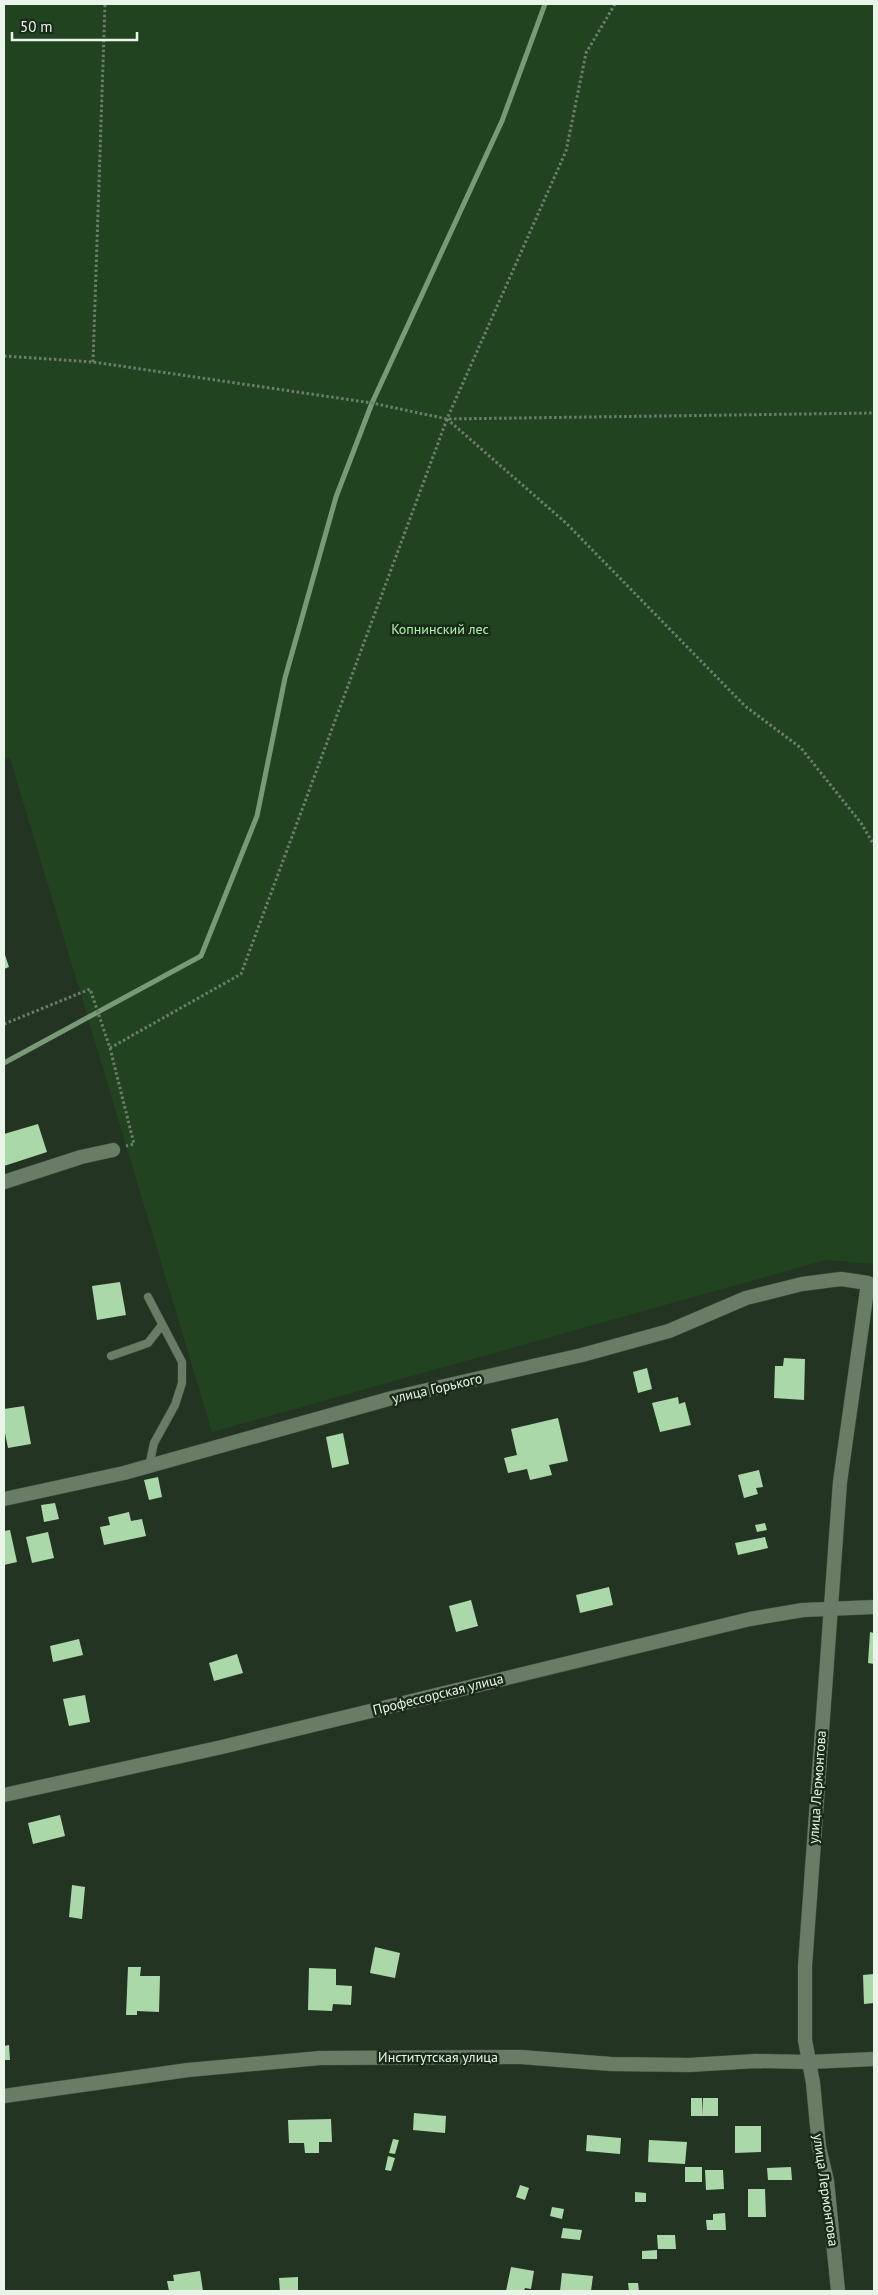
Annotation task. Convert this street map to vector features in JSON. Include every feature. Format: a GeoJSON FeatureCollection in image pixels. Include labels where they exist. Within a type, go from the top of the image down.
{"type":"FeatureCollection","features":[{"type":"Feature","properties":{"kind":"street"},"geometry":{"type":"LineString","coordinates":[[4,1182],[81,1157],[113,1150]]}},
{"type":"Feature","properties":{"kind":"street","name":"улица Горького"},"geometry":{"type":"LineString","coordinates":[[4,1499],[149,1466],[392,1398],[582,1355],[669,1331],[755,1296],[802,1284],[841,1279],[868,1283]]}},
{"type":"Feature","properties":{"kind":"street","name":"улица Лермонтова"},"geometry":{"type":"LineString","coordinates":[[838,2291],[827,2181],[819,2147],[805,2040],[805,1966],[840,1482],[868,1283]]}},
{"type":"Feature","properties":{"kind":"street","name":"Профессорская улица"},"geometry":{"type":"LineString","coordinates":[[4,1794],[222,1747],[750,1619],[832,1607],[874,1607]]}},
{"type":"Feature","properties":{"kind":"street","name":"Институтская улица"},"geometry":{"type":"LineString","coordinates":[[4,2096],[188,2070],[320,2058],[521,2057],[611,2064],[689,2065],[756,2061],[809,2062],[874,2059]]}},
{"type":"Feature","properties":{"kind":"lane"},"geometry":{"type":"LineString","coordinates":[[148,1297],[182,1362],[182,1382],[175,1405],[154,1442],[149,1466]]}},
{"type":"Feature","properties":{"kind":"lane"},"geometry":{"type":"LineString","coordinates":[[111,1356],[148,1343],[162,1325]]}},
{"type":"Feature","properties":{"kind":"path"},"geometry":{"type":"LineString","coordinates":[[93,362],[104,4]]}},
{"type":"Feature","properties":{"kind":"path"},"geometry":{"type":"LineString","coordinates":[[110,1048],[241,974],[447,419],[566,151],[586,53],[616,4]]}},
{"type":"Feature","properties":{"kind":"path"},"geometry":{"type":"LineString","coordinates":[[4,356],[93,362],[372,403],[447,419],[874,413]]}},
{"type":"Feature","properties":{"kind":"path"},"geometry":{"type":"LineString","coordinates":[[447,419],[566,524],[745,706],[801,748],[861,823],[874,845]]}},
{"type":"Feature","properties":{"kind":"path"},"geometry":{"type":"LineString","coordinates":[[4,1024],[90,989],[110,1048],[134,1144],[113,1150]]}},
{"type":"Feature","properties":{"kind":"green space","name":"Копнинский лес"},"geometry":{"type":"Polygon","coordinates":[[[4,4],[874,4],[874,1264],[826,1260],[212,1432],[10,758],[4,759],[4,4]]]}},
{"type":"Feature","properties":{"kind":"building"},"geometry":{"type":"Polygon","coordinates":[[[4,952],[9,967],[4,969],[4,952]]]}},
{"type":"Feature","properties":{"kind":"building"},"geometry":{"type":"Polygon","coordinates":[[[38,1124],[47,1152],[4,1166],[4,1134],[38,1124]]]}},
{"type":"Feature","properties":{"kind":"building"},"geometry":{"type":"Polygon","coordinates":[[[120,1282],[126,1315],[97,1320],[92,1286],[120,1282]]]}},
{"type":"Feature","properties":{"kind":"building"},"geometry":{"type":"Polygon","coordinates":[[[784,1358],[805,1359],[804,1400],[774,1398],[775,1366],[783,1366],[784,1358]]]}},
{"type":"Feature","properties":{"kind":"building"},"geometry":{"type":"Polygon","coordinates":[[[647,1368],[652,1389],[638,1393],[633,1372],[647,1368]]]}},
{"type":"Feature","properties":{"kind":"building"},"geometry":{"type":"Polygon","coordinates":[[[678,1397],[679,1404],[685,1402],[691,1425],[660,1432],[652,1403],[678,1397]]]}},
{"type":"Feature","properties":{"kind":"building"},"geometry":{"type":"Polygon","coordinates":[[[24,1406],[31,1444],[8,1448],[4,1428],[4,1409],[24,1406]]]}},
{"type":"Feature","properties":{"kind":"building"},"geometry":{"type":"Polygon","coordinates":[[[558,1418],[568,1461],[549,1465],[552,1475],[530,1480],[527,1469],[508,1473],[504,1458],[517,1455],[511,1429],[558,1418]]]}},
{"type":"Feature","properties":{"kind":"building"},"geometry":{"type":"Polygon","coordinates":[[[343,1433],[349,1464],[332,1468],[326,1437],[343,1433]]]}},
{"type":"Feature","properties":{"kind":"building"},"geometry":{"type":"Polygon","coordinates":[[[759,1470],[763,1487],[756,1488],[758,1494],[744,1498],[738,1475],[759,1470]]]}},
{"type":"Feature","properties":{"kind":"building"},"geometry":{"type":"Polygon","coordinates":[[[158,1477],[162,1497],[149,1500],[144,1480],[158,1477]]]}},
{"type":"Feature","properties":{"kind":"building"},"geometry":{"type":"Polygon","coordinates":[[[55,1503],[59,1519],[44,1522],[41,1505],[55,1503]]]}},
{"type":"Feature","properties":{"kind":"building"},"geometry":{"type":"Polygon","coordinates":[[[129,1512],[131,1521],[142,1519],[146,1536],[104,1545],[100,1527],[110,1525],[108,1517],[129,1512]]]}},
{"type":"Feature","properties":{"kind":"building"},"geometry":{"type":"Polygon","coordinates":[[[765,1523],[767,1530],[757,1532],[755,1525],[765,1523]]]}},
{"type":"Feature","properties":{"kind":"building"},"geometry":{"type":"Polygon","coordinates":[[[10,1530],[17,1562],[4,1565],[4,1531],[10,1530]]]}},
{"type":"Feature","properties":{"kind":"building"},"geometry":{"type":"Polygon","coordinates":[[[48,1532],[54,1558],[32,1563],[26,1537],[48,1532]]]}},
{"type":"Feature","properties":{"kind":"building"},"geometry":{"type":"Polygon","coordinates":[[[765,1537],[768,1548],[738,1555],[735,1543],[765,1537]]]}},
{"type":"Feature","properties":{"kind":"building"},"geometry":{"type":"Polygon","coordinates":[[[609,1587],[613,1605],[580,1613],[576,1595],[609,1587]]]}},
{"type":"Feature","properties":{"kind":"building"},"geometry":{"type":"Polygon","coordinates":[[[471,1600],[478,1626],[456,1632],[449,1606],[471,1600]]]}},
{"type":"Feature","properties":{"kind":"building"},"geometry":{"type":"Polygon","coordinates":[[[870,1632],[874,1633],[874,1664],[868,1663],[870,1632]]]}},
{"type":"Feature","properties":{"kind":"building"},"geometry":{"type":"Polygon","coordinates":[[[79,1639],[83,1655],[53,1662],[50,1646],[79,1639]]]}},
{"type":"Feature","properties":{"kind":"building"},"geometry":{"type":"Polygon","coordinates":[[[237,1654],[243,1673],[214,1681],[209,1663],[237,1654]]]}},
{"type":"Feature","properties":{"kind":"building"},"geometry":{"type":"Polygon","coordinates":[[[85,1695],[90,1722],[69,1726],[63,1699],[85,1695]]]}},
{"type":"Feature","properties":{"kind":"building"},"geometry":{"type":"Polygon","coordinates":[[[60,1815],[65,1836],[33,1844],[28,1823],[60,1815]]]}},
{"type":"Feature","properties":{"kind":"building"},"geometry":{"type":"Polygon","coordinates":[[[72,1885],[85,1887],[82,1919],[69,1917],[72,1885]]]}},
{"type":"Feature","properties":{"kind":"building"},"geometry":{"type":"Polygon","coordinates":[[[375,1947],[400,1953],[395,1978],[370,1973],[375,1947]]]}},
{"type":"Feature","properties":{"kind":"building"},"geometry":{"type":"Polygon","coordinates":[[[128,1967],[141,1967],[140,1976],[160,1976],[159,2012],[137,2011],[137,2015],[126,2015],[128,1967]]]}},
{"type":"Feature","properties":{"kind":"building"},"geometry":{"type":"Polygon","coordinates":[[[309,1968],[336,1969],[336,1985],[352,1986],[351,2005],[333,2004],[332,2011],[308,2010],[309,1968]]]}},
{"type":"Feature","properties":{"kind":"building"},"geometry":{"type":"Polygon","coordinates":[[[874,1974],[874,2003],[864,2004],[863,1975],[874,1974]]]}},
{"type":"Feature","properties":{"kind":"building"},"geometry":{"type":"Polygon","coordinates":[[[9,2045],[10,2060],[4,2060],[4,2046],[9,2045]]]}},
{"type":"Feature","properties":{"kind":"building"},"geometry":{"type":"Polygon","coordinates":[[[691,2098],[702,2098],[703,2116],[691,2116],[691,2098]]]}},
{"type":"Feature","properties":{"kind":"building"},"geometry":{"type":"Polygon","coordinates":[[[703,2098],[718,2098],[718,2116],[703,2116],[703,2098]]]}},
{"type":"Feature","properties":{"kind":"building"},"geometry":{"type":"Polygon","coordinates":[[[414,2113],[446,2116],[445,2133],[413,2130],[414,2113]]]}},
{"type":"Feature","properties":{"kind":"building"},"geometry":{"type":"Polygon","coordinates":[[[331,2119],[332,2142],[319,2142],[319,2153],[305,2153],[304,2143],[289,2143],[288,2120],[331,2119]]]}},
{"type":"Feature","properties":{"kind":"building"},"geometry":{"type":"Polygon","coordinates":[[[735,2126],[761,2126],[761,2152],[735,2153],[735,2126]]]}},
{"type":"Feature","properties":{"kind":"building"},"geometry":{"type":"Polygon","coordinates":[[[587,2135],[621,2138],[620,2154],[586,2151],[587,2135]]]}},
{"type":"Feature","properties":{"kind":"building"},"geometry":{"type":"Polygon","coordinates":[[[393,2139],[399,2140],[395,2154],[389,2153],[393,2139]]]}},
{"type":"Feature","properties":{"kind":"building"},"geometry":{"type":"Polygon","coordinates":[[[649,2140],[687,2142],[685,2164],[648,2162],[649,2140]]]}},
{"type":"Feature","properties":{"kind":"building"},"geometry":{"type":"Polygon","coordinates":[[[388,2156],[395,2158],[391,2171],[385,2170],[388,2156]]]}},
{"type":"Feature","properties":{"kind":"building"},"geometry":{"type":"Polygon","coordinates":[[[685,2167],[702,2167],[702,2182],[685,2182],[685,2167]]]}},
{"type":"Feature","properties":{"kind":"building"},"geometry":{"type":"Polygon","coordinates":[[[791,2167],[792,2180],[768,2180],[767,2168],[791,2167]]]}},
{"type":"Feature","properties":{"kind":"building"},"geometry":{"type":"Polygon","coordinates":[[[705,2170],[723,2170],[724,2189],[706,2190],[705,2170]]]}},
{"type":"Feature","properties":{"kind":"building"},"geometry":{"type":"Polygon","coordinates":[[[520,2185],[529,2188],[525,2200],[516,2197],[520,2185]]]}},
{"type":"Feature","properties":{"kind":"building"},"geometry":{"type":"Polygon","coordinates":[[[748,2189],[765,2189],[766,2217],[748,2217],[748,2189]]]}},
{"type":"Feature","properties":{"kind":"building"},"geometry":{"type":"Polygon","coordinates":[[[635,2192],[646,2193],[646,2202],[635,2202],[635,2192]]]}},
{"type":"Feature","properties":{"kind":"building"},"geometry":{"type":"Polygon","coordinates":[[[552,2207],[564,2209],[562,2219],[550,2216],[552,2207]]]}},
{"type":"Feature","properties":{"kind":"building"},"geometry":{"type":"Polygon","coordinates":[[[725,2213],[726,2230],[707,2230],[706,2220],[713,2220],[713,2214],[725,2213]]]}},
{"type":"Feature","properties":{"kind":"building"},"geometry":{"type":"Polygon","coordinates":[[[563,2228],[582,2230],[580,2240],[561,2238],[563,2228]]]}},
{"type":"Feature","properties":{"kind":"building"},"geometry":{"type":"Polygon","coordinates":[[[657,2235],[675,2235],[676,2249],[658,2249],[657,2235]]]}},
{"type":"Feature","properties":{"kind":"building"},"geometry":{"type":"Polygon","coordinates":[[[657,2250],[657,2259],[642,2259],[642,2251],[657,2250]]]}},
{"type":"Feature","properties":{"kind":"building"},"geometry":{"type":"Polygon","coordinates":[[[511,2267],[534,2271],[531,2289],[506,2291],[511,2267]]]}},
{"type":"Feature","properties":{"kind":"building"},"geometry":{"type":"Polygon","coordinates":[[[200,2271],[203,2291],[169,2291],[167,2281],[174,2281],[173,2275],[200,2271]]]}},
{"type":"Feature","properties":{"kind":"building"},"geometry":{"type":"Polygon","coordinates":[[[562,2273],[593,2276],[591,2291],[560,2291],[562,2273]]]}},
{"type":"Feature","properties":{"kind":"building"},"geometry":{"type":"Polygon","coordinates":[[[298,2277],[298,2291],[280,2291],[279,2278],[298,2277]]]}},
{"type":"Feature","properties":{"kind":"building"},"geometry":{"type":"Polygon","coordinates":[[[628,2283],[638,2283],[639,2291],[629,2291],[628,2283]]]}},
{"type":"Feature","properties":{"kind":"waterway"},"geometry":{"type":"LineString","coordinates":[[4,1063],[201,956],[257,816],[285,678],[336,497],[372,403],[502,121],[545,4]]}}]}
